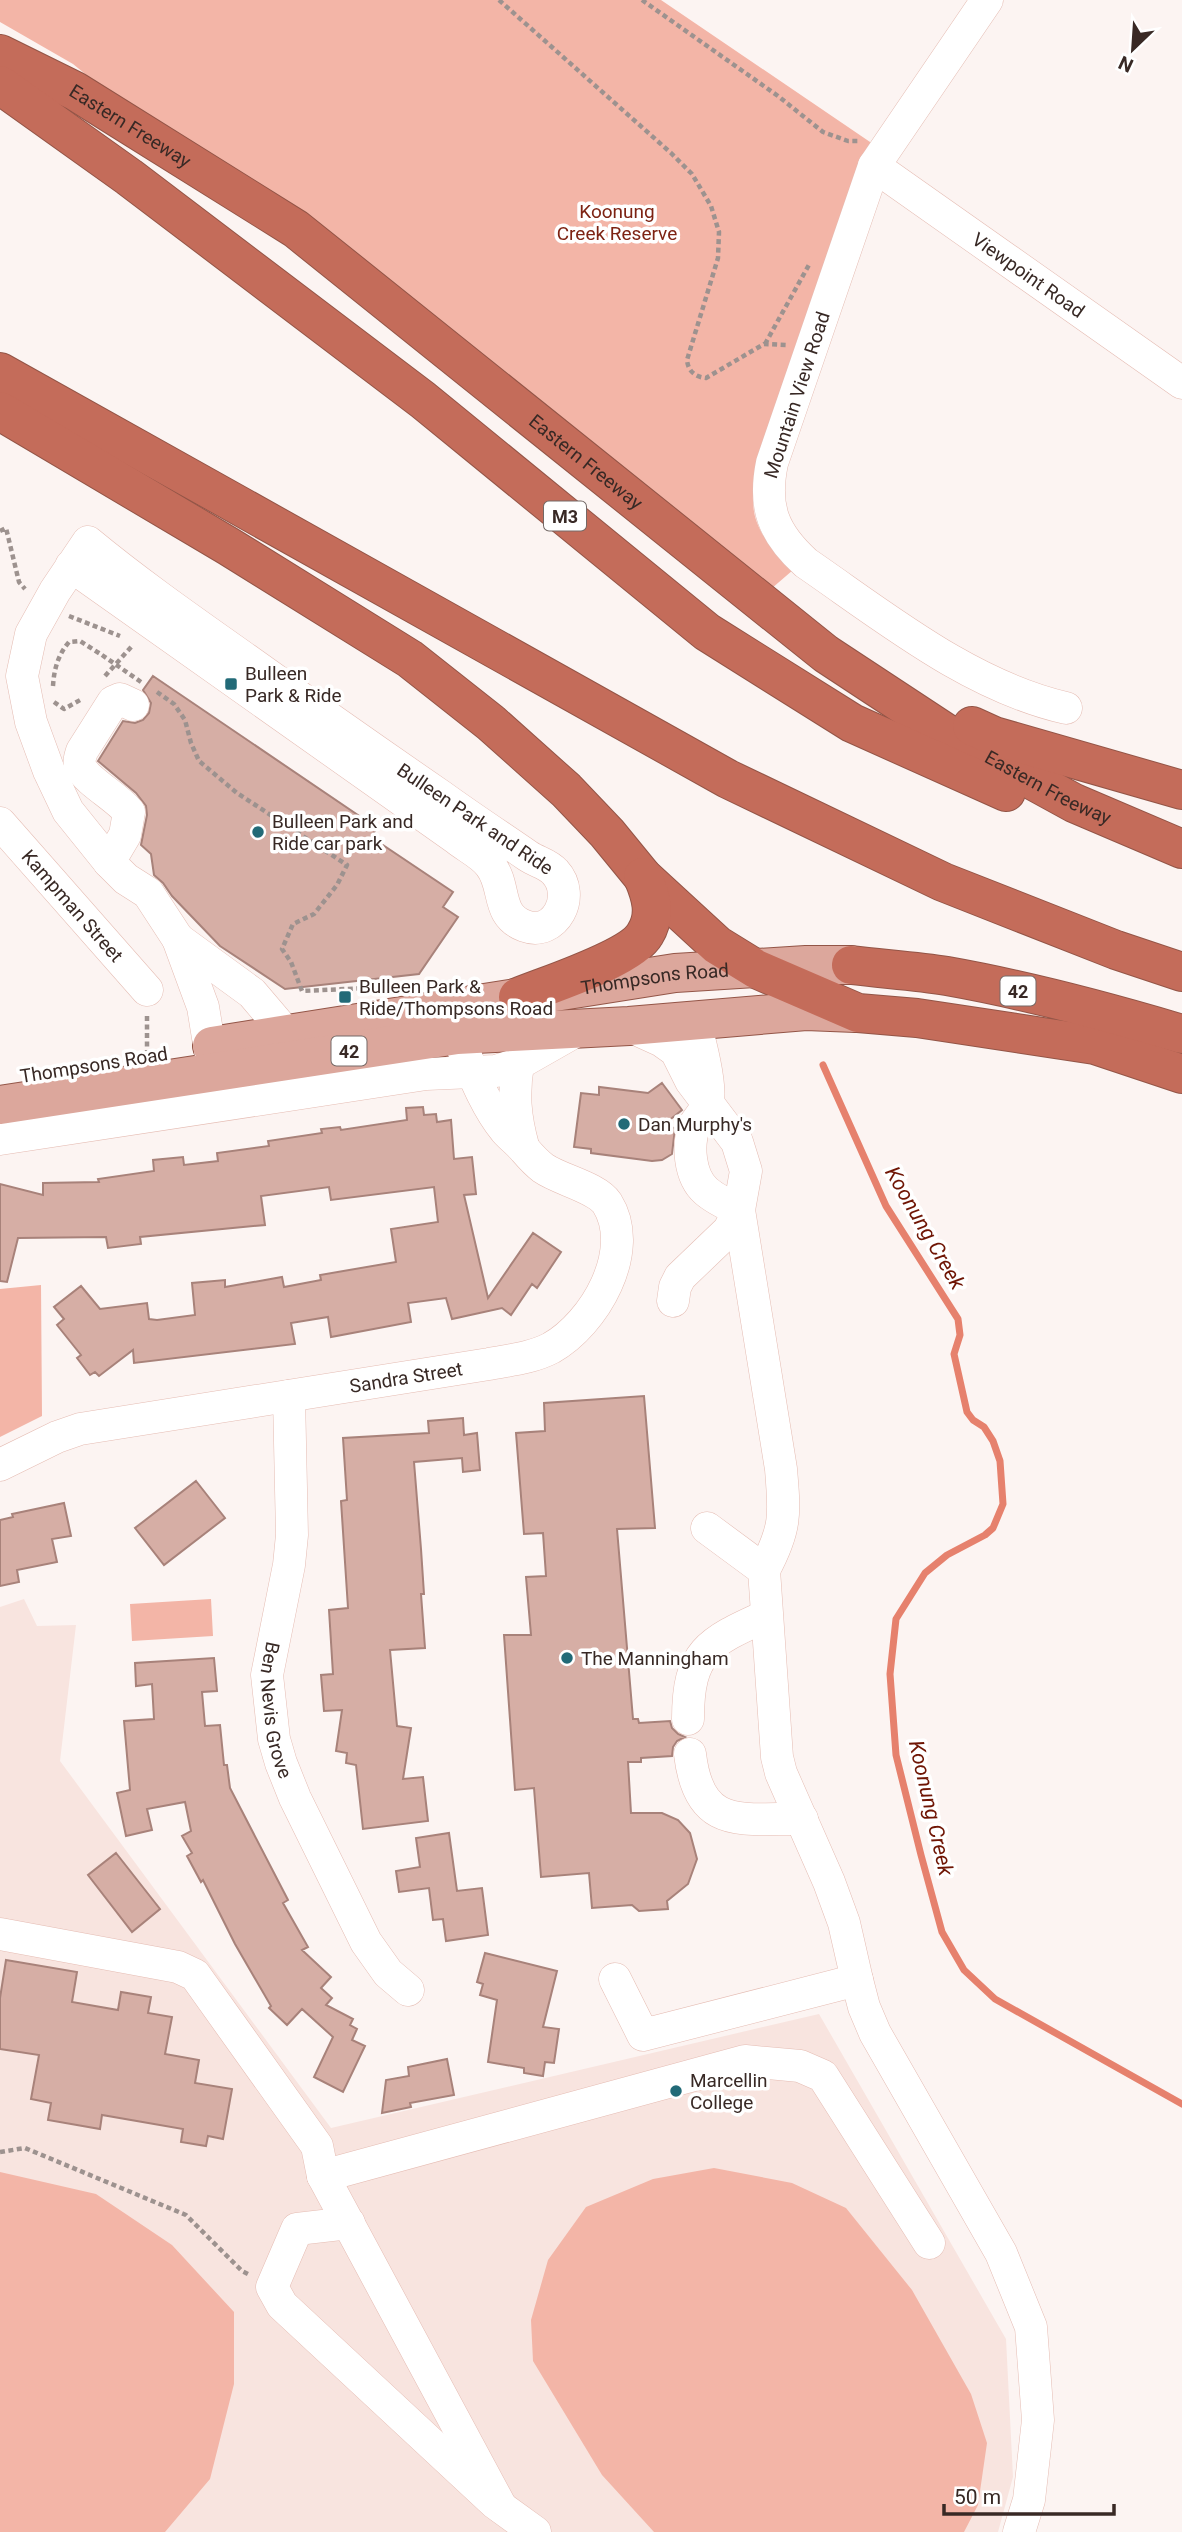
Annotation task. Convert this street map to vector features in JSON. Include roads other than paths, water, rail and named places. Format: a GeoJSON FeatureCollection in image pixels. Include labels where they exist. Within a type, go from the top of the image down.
{"type":"FeatureCollection","features":[{"type":"Feature","properties":{"kind":"highway","name":"Eastern Freeway"},"geometry":{"type":"LineString","coordinates":[[0,54],[75,91],[296,229],[826,654],[946,733],[1074,803],[1182,849]]}},
{"type":"Feature","properties":{"kind":"highway","name":"Eastern Freeway"},"geometry":{"type":"LineString","coordinates":[[0,85],[129,177],[423,400],[708,632],[852,723],[1068,819],[1182,855]]}},
{"type":"Feature","properties":{"kind":"highway"},"geometry":{"type":"LineString","coordinates":[[0,372],[728,779],[943,882],[1116,950],[1182,972]]}},
{"type":"Feature","properties":{"kind":"highway"},"geometry":{"type":"LineString","coordinates":[[0,411],[228,546],[410,659],[491,723],[566,790],[607,832],[643,877],[717,945],[756,969],[858,1013]]}},
{"type":"Feature","properties":{"kind":"highway"},"geometry":{"type":"LineString","coordinates":[[826,654],[863,678],[994,736],[1182,790]]}},
{"type":"Feature","properties":{"kind":"highway"},"geometry":{"type":"LineString","coordinates":[[518,997],[610,960],[630,949],[645,936],[652,919],[652,898],[643,877]]}},
{"type":"Feature","properties":{"kind":"highway","name":"Thompsons Road"},"geometry":{"type":"LineString","coordinates":[[851,965],[947,976],[1128,1018],[1182,1034]]}},
{"type":"Feature","properties":{"kind":"highway","name":"Thompsons Road"},"geometry":{"type":"LineString","coordinates":[[858,1013],[917,1018],[1095,1045],[1182,1074]]}},
{"type":"Feature","properties":{"kind":"main road","name":"Thompsons Road"},"geometry":{"type":"LineString","coordinates":[[0,1080],[147,1057],[213,1059],[286,1033],[687,972],[851,965]]}},
{"type":"Feature","properties":{"kind":"main road"},"geometry":{"type":"LineString","coordinates":[[518,997],[666,998],[683,1004],[694,1019]]}},
{"type":"Feature","properties":{"kind":"main road","name":"Thompsons Road"},"geometry":{"type":"LineString","coordinates":[[0,1105],[213,1059],[457,1035],[629,1026],[806,1011],[858,1013]]}},
{"type":"Feature","properties":{"kind":"street","name":"Mountain View Road"},"geometry":{"type":"LineString","coordinates":[[987,0],[866,158],[772,463],[767,496],[775,526],[793,552],[806,563],[906,631],[988,680],[1066,709]]}},
{"type":"Feature","properties":{"kind":"street","name":"Viewpoint Road"},"geometry":{"type":"LineString","coordinates":[[866,158],[1182,383]]}},
{"type":"Feature","properties":{"kind":"street","name":"Bulleen Park and Ride"},"geometry":{"type":"LineString","coordinates":[[80,554],[176,610],[468,816],[534,860],[551,867],[564,881],[565,900],[558,915],[544,926],[530,928],[514,922],[502,904],[499,884],[490,865],[80,554]]}},
{"type":"Feature","properties":{"kind":"street"},"geometry":{"type":"LineString","coordinates":[[80,554],[31,634],[22,676],[30,722],[68,811],[109,862],[126,879],[148,894],[178,939],[203,1007],[213,1059]]}},
{"type":"Feature","properties":{"kind":"street"},"geometry":{"type":"LineString","coordinates":[[109,862],[125,835],[129,812],[82,770],[79,760],[113,702],[137,693]]}},
{"type":"Feature","properties":{"kind":"street","name":"Kampman Street"},"geometry":{"type":"LineString","coordinates":[[0,823],[147,990]]}},
{"type":"Feature","properties":{"kind":"street"},"geometry":{"type":"LineString","coordinates":[[178,939],[252,993],[286,1033]]}},
{"type":"Feature","properties":{"kind":"street"},"geometry":{"type":"LineString","coordinates":[[694,1019],[709,1102],[695,1125],[690,1143],[694,1168],[703,1188],[739,1210],[785,1509],[778,1543],[764,1570],[774,1742],[781,1773],[844,1923],[864,2007],[875,2033],[1001,2253],[1031,2327],[1038,2420],[1029,2500],[1019,2532]]}},
{"type":"Feature","properties":{"kind":"street"},"geometry":{"type":"LineString","coordinates":[[629,1026],[662,1041],[676,1051],[691,1081],[737,1142],[746,1171],[739,1210],[729,1230],[680,1277],[673,1301]]}},
{"type":"Feature","properties":{"kind":"street","name":"Thompsons Road"},"geometry":{"type":"LineString","coordinates":[[0,1139],[425,1074],[496,1071],[518,1064],[584,1027]]}},
{"type":"Feature","properties":{"kind":"street","name":"Sandra Street"},"geometry":{"type":"LineString","coordinates":[[0,1465],[57,1437],[104,1423],[520,1359],[551,1348],[584,1319],[601,1297],[614,1262],[617,1247],[612,1213],[598,1194],[552,1174],[531,1158],[505,1130],[491,1110],[457,1035]]}},
{"type":"Feature","properties":{"kind":"street"},"geometry":{"type":"LineString","coordinates":[[518,1064],[514,1091],[515,1117],[523,1148]]}},
{"type":"Feature","properties":{"kind":"street","name":"Ben Nevis Grove"},"geometry":{"type":"LineString","coordinates":[[289,1396],[292,1535],[289,1566],[267,1675],[274,1739],[295,1798],[366,1942],[383,1968],[408,1990]]}},
{"type":"Feature","properties":{"kind":"street"},"geometry":{"type":"LineString","coordinates":[[707,1528],[764,1570]]}},
{"type":"Feature","properties":{"kind":"street"},"geometry":{"type":"LineString","coordinates":[[688,1719],[691,1681],[702,1654],[727,1634],[765,1616]]}},
{"type":"Feature","properties":{"kind":"street"},"geometry":{"type":"LineString","coordinates":[[690,1754],[696,1787],[712,1807],[738,1818],[802,1819]]}},
{"type":"Feature","properties":{"kind":"street"},"geometry":{"type":"LineString","coordinates":[[0,1934],[178,1967],[195,1975],[317,2146],[323,2176],[501,2507]]}},
{"type":"Feature","properties":{"kind":"street"},"geometry":{"type":"LineString","coordinates":[[615,1979],[643,2035],[857,1980]]}},
{"type":"Feature","properties":{"kind":"street"},"geometry":{"type":"LineString","coordinates":[[323,2176],[745,2061],[800,2066],[823,2076],[929,2243]]}},
{"type":"Feature","properties":{"kind":"street"},"geometry":{"type":"LineString","coordinates":[[349,2223],[297,2229],[272,2287],[282,2305],[501,2507],[535,2532]]}},
{"type":"Feature","properties":{"kind":"waterway","name":"Koonung Creek"},"geometry":{"type":"LineString","coordinates":[[823,1065],[886,1206],[958,1319],[960,1335],[954,1354],[967,1412],[984,1427],[993,1441],[1000,1461],[1003,1504],[993,1528],[947,1555],[925,1573],[896,1619],[890,1674],[896,1755],[942,1932],[964,1970],[995,1999],[1182,2104]]}},
{"type":"Feature","properties":{"kind":"place","name":"Bulleen Park & Ride"},"geometry":{"type":"Point","coordinates":[231,684]}},
{"type":"Feature","properties":{"kind":"place","name":"Bulleen Park and Ride car park"},"geometry":{"type":"Point","coordinates":[258,832]}},
{"type":"Feature","properties":{"kind":"place","name":"Bulleen Park & Ride/Thompsons Road"},"geometry":{"type":"Point","coordinates":[345,997]}},
{"type":"Feature","properties":{"kind":"place","name":"Dan Murphy's"},"geometry":{"type":"Point","coordinates":[624,1124]}},
{"type":"Feature","properties":{"kind":"place","name":"The Manningham"},"geometry":{"type":"Point","coordinates":[567,1658]}},
{"type":"Feature","properties":{"kind":"place","name":"Marcellin College"},"geometry":{"type":"Point","coordinates":[676,2091]}},
{"type":"Feature","properties":{"kind":"park label","name":"Koonung Creek Reserve"},"geometry":{"type":"Point","coordinates":[617,222]}}]}
